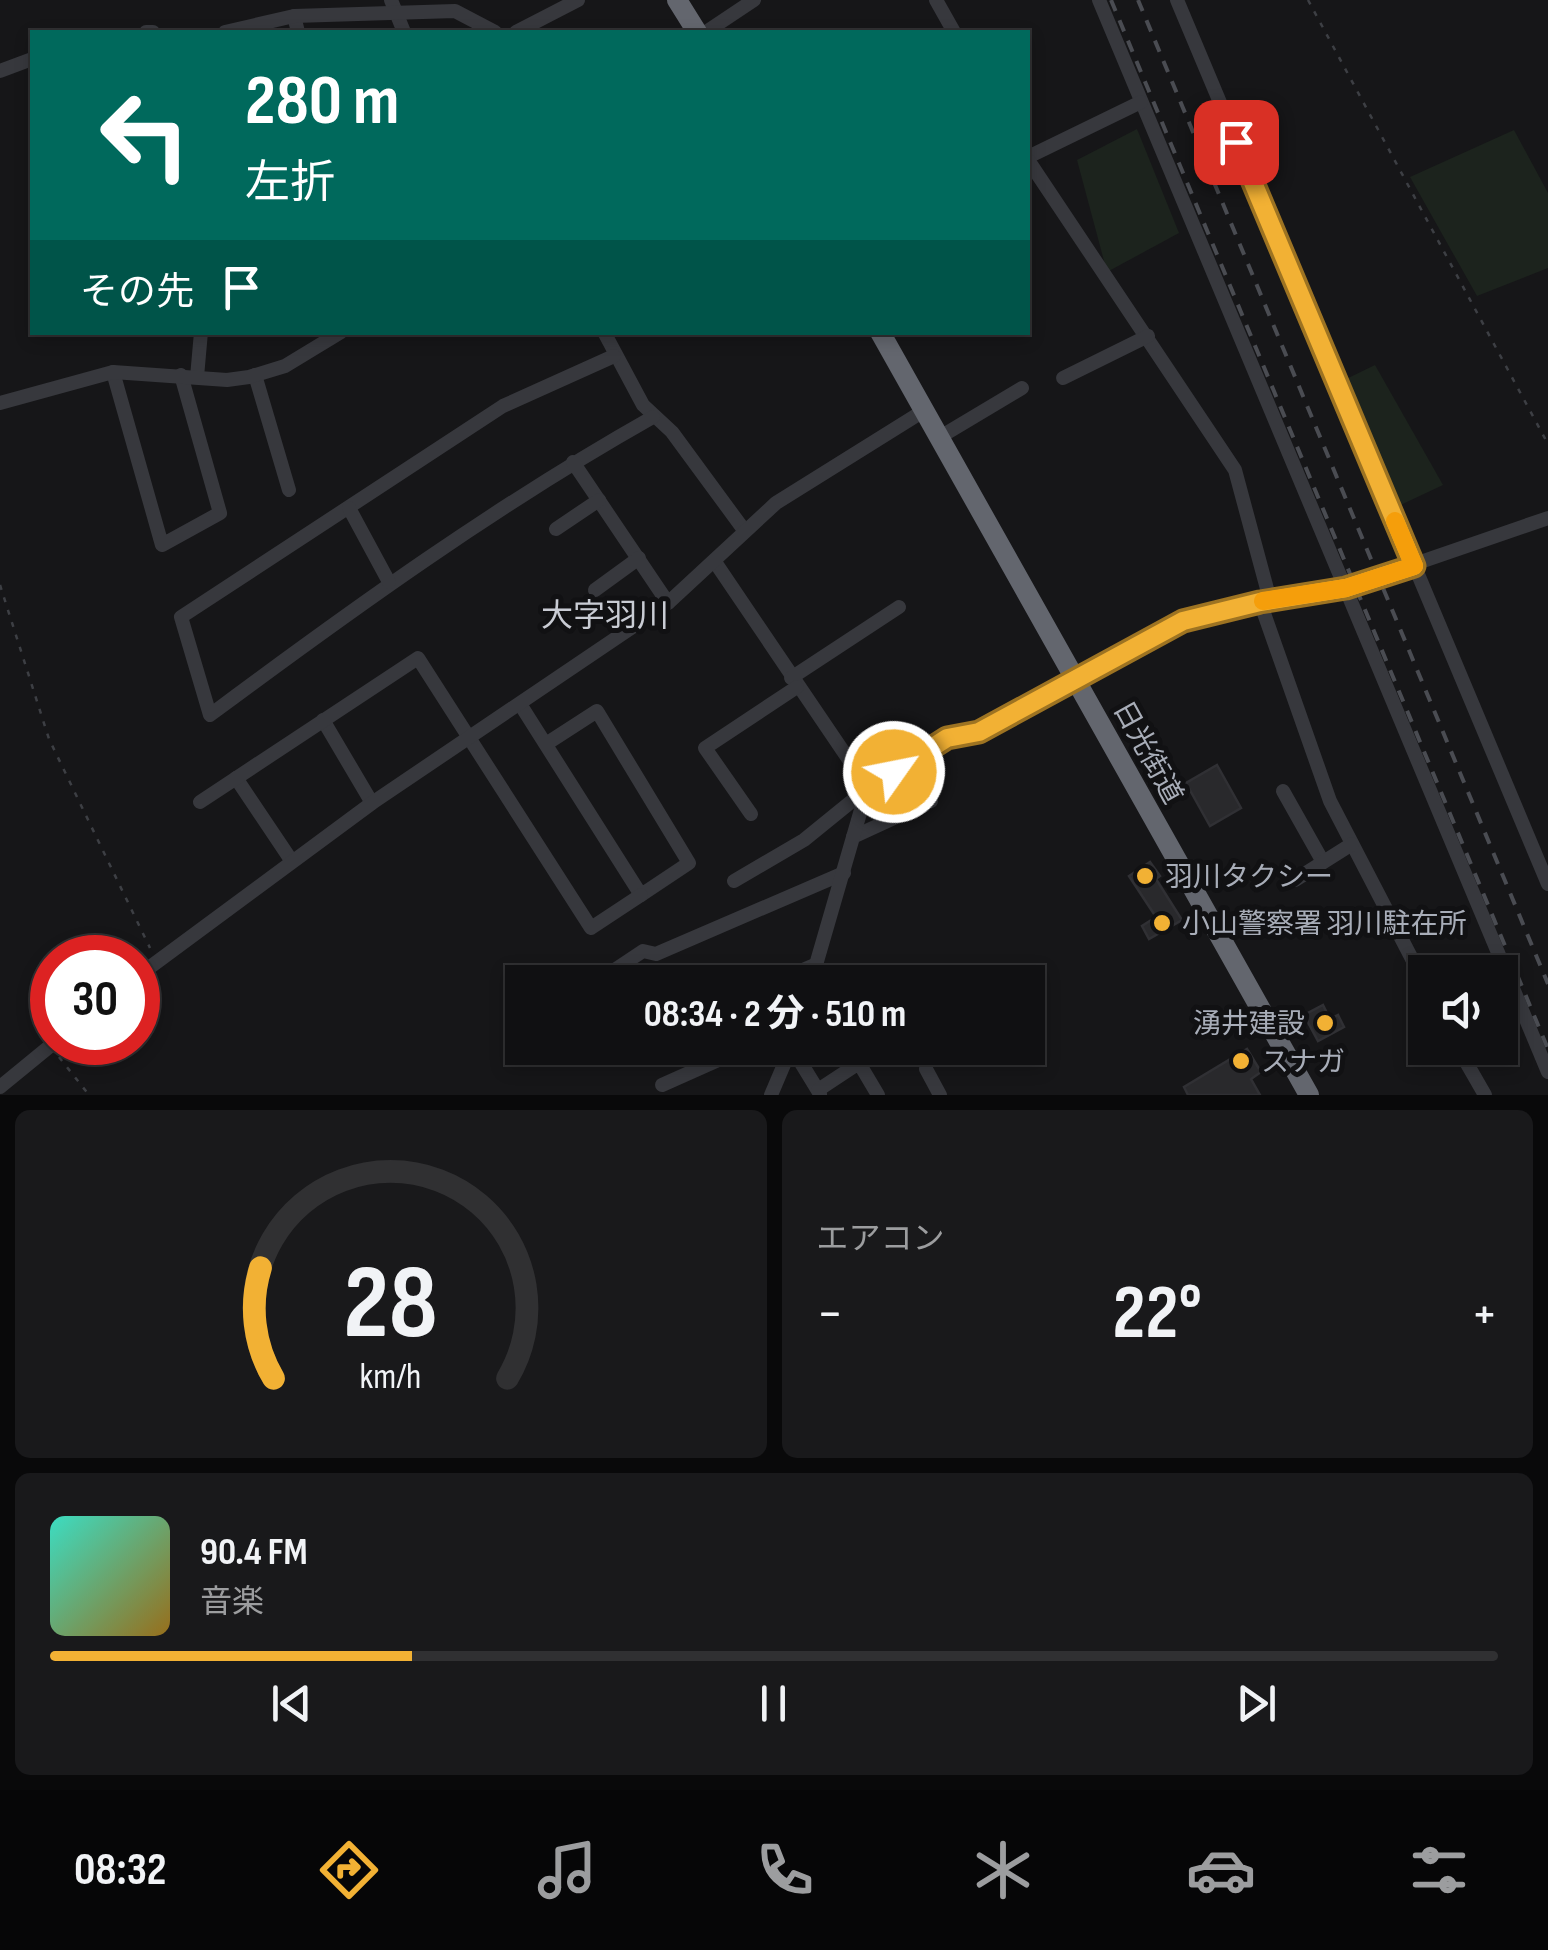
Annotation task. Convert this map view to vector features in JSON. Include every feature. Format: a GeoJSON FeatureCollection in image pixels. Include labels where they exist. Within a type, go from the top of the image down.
{"type":"FeatureCollection","features":[{"type":"Feature","properties":{"kind":"highway"},"geometry":{"type":"LineString","coordinates":[[677,0],[696,30]]}},
{"type":"Feature","properties":{"kind":"highway","name":"日光街道"},"geometry":{"type":"LineString","coordinates":[[882,335],[1309,1095]]}},
{"type":"Feature","properties":{"kind":"street"},"geometry":{"type":"LineString","coordinates":[[520,30],[578,0]]}},
{"type":"Feature","properties":{"kind":"street"},"geometry":{"type":"LineString","coordinates":[[709,30],[754,0]]}},
{"type":"Feature","properties":{"kind":"street"},"geometry":{"type":"LineString","coordinates":[[936,0],[953,30]]}},
{"type":"Feature","properties":{"kind":"street"},"geometry":{"type":"LineString","coordinates":[[1098,0],[1548,1072]]}},
{"type":"Feature","properties":{"kind":"street"},"geometry":{"type":"LineString","coordinates":[[1177,0],[1548,884]]}},
{"type":"Feature","properties":{"kind":"street"},"geometry":{"type":"LineString","coordinates":[[394,6],[403,30]]}},
{"type":"Feature","properties":{"kind":"street"},"geometry":{"type":"LineString","coordinates":[[234,30],[294,16],[394,6],[455,10],[491,30]]}},
{"type":"Feature","properties":{"kind":"street"},"geometry":{"type":"LineString","coordinates":[[294,16],[298,30]]}},
{"type":"Feature","properties":{"kind":"street"},"geometry":{"type":"LineString","coordinates":[[0,71],[30,60]]}},
{"type":"Feature","properties":{"kind":"street"},"geometry":{"type":"LineString","coordinates":[[1030,158],[1141,102]]}},
{"type":"Feature","properties":{"kind":"street"},"geometry":{"type":"LineString","coordinates":[[1030,162],[1236,470],[1265,601],[1330,801],[1410,955]]}},
{"type":"Feature","properties":{"kind":"street"},"geometry":{"type":"LineString","coordinates":[[113,372],[162,545],[220,512],[189,376],[200,335]]}},
{"type":"Feature","properties":{"kind":"street"},"geometry":{"type":"LineString","coordinates":[[0,403],[113,372],[227,380],[255,375],[285,366],[336,335]]}},
{"type":"Feature","properties":{"kind":"street"},"geometry":{"type":"LineString","coordinates":[[605,335],[614,356],[654,418],[672,432],[744,530]]}},
{"type":"Feature","properties":{"kind":"street"},"geometry":{"type":"LineString","coordinates":[[1063,378],[1148,336]]}},
{"type":"Feature","properties":{"kind":"street"},"geometry":{"type":"LineString","coordinates":[[614,356],[502,406],[182,618],[210,715],[389,582],[573,462],[654,418]]}},
{"type":"Feature","properties":{"kind":"street"},"geometry":{"type":"LineString","coordinates":[[255,375],[289,490]]}},
{"type":"Feature","properties":{"kind":"street"},"geometry":{"type":"LineString","coordinates":[[940,437],[1022,388]]}},
{"type":"Feature","properties":{"kind":"street"},"geometry":{"type":"LineString","coordinates":[[160,958],[372,802],[668,602],[776,503],[925,410]]}},
{"type":"Feature","properties":{"kind":"street"},"geometry":{"type":"LineString","coordinates":[[573,462],[668,602]]}},
{"type":"Feature","properties":{"kind":"street"},"geometry":{"type":"LineString","coordinates":[[556,529],[599,500]]}},
{"type":"Feature","properties":{"kind":"street"},"geometry":{"type":"LineString","coordinates":[[349,508],[389,582]]}},
{"type":"Feature","properties":{"kind":"street"},"geometry":{"type":"LineString","coordinates":[[734,881],[804,840],[868,788],[947,738],[979,732],[1166,628],[1265,601],[1346,588],[1548,518]]}},
{"type":"Feature","properties":{"kind":"street"},"geometry":{"type":"LineString","coordinates":[[595,590],[640,558]]}},
{"type":"Feature","properties":{"kind":"street"},"geometry":{"type":"LineString","coordinates":[[714,562],[868,788]]}},
{"type":"Feature","properties":{"kind":"street"},"geometry":{"type":"LineString","coordinates":[[751,814],[705,748],[900,607]]}},
{"type":"Feature","properties":{"kind":"street"},"geometry":{"type":"LineString","coordinates":[[200,802],[418,658],[472,736],[591,928],[689,863],[597,711],[546,744]]}},
{"type":"Feature","properties":{"kind":"street"},"geometry":{"type":"LineString","coordinates":[[520,704],[641,895]]}},
{"type":"Feature","properties":{"kind":"street"},"geometry":{"type":"LineString","coordinates":[[323,720],[372,802]]}},
{"type":"Feature","properties":{"kind":"street"},"geometry":{"type":"LineString","coordinates":[[236,778],[291,860]]}},
{"type":"Feature","properties":{"kind":"street"},"geometry":{"type":"LineString","coordinates":[[817,964],[868,788]]}},
{"type":"Feature","properties":{"kind":"street"},"geometry":{"type":"LineString","coordinates":[[1283,791],[1323,862]]}},
{"type":"Feature","properties":{"kind":"street"},"geometry":{"type":"LineString","coordinates":[[853,837],[931,802]]}},
{"type":"Feature","properties":{"kind":"street"},"geometry":{"type":"LineString","coordinates":[[1295,880],[1352,844]]}},
{"type":"Feature","properties":{"kind":"street"},"geometry":{"type":"LineString","coordinates":[[622,965],[643,951],[656,954],[844,873]]}},
{"type":"Feature","properties":{"kind":"street"},"geometry":{"type":"LineString","coordinates":[[0,1087],[30,1063]]}},
{"type":"Feature","properties":{"kind":"street"},"geometry":{"type":"LineString","coordinates":[[802,1065],[819,1092],[859,1063],[878,1095]]}},
{"type":"Feature","properties":{"kind":"street"},"geometry":{"type":"LineString","coordinates":[[662,1085],[707,1065]]}},
{"type":"Feature","properties":{"kind":"street"},"geometry":{"type":"LineString","coordinates":[[771,1095],[784,1065]]}},
{"type":"Feature","properties":{"kind":"street"},"geometry":{"type":"LineString","coordinates":[[1468,1065],[1485,1095]]}},
{"type":"Feature","properties":{"kind":"street"},"geometry":{"type":"LineString","coordinates":[[926,1069],[940,1095]]}},
{"type":"Feature","properties":{"kind":"path"},"geometry":{"type":"LineString","coordinates":[[1308,0],[1548,444]]}},
{"type":"Feature","properties":{"kind":"path"},"geometry":{"type":"LineString","coordinates":[[0,585],[49,739],[143,935]]}},
{"type":"Feature","properties":{"kind":"path"},"geometry":{"type":"LineString","coordinates":[[68,1065],[89,1095]]}},
{"type":"Feature","properties":{"kind":"shaded area"},"geometry":{"type":"Polygon","coordinates":[[[1137,129],[1179,233],[1107,272],[1077,160],[1137,129]]]}},
{"type":"Feature","properties":{"kind":"shaded area"},"geometry":{"type":"Polygon","coordinates":[[[1514,130],[1548,193],[1548,268],[1477,296],[1410,177],[1514,130]]]}},
{"type":"Feature","properties":{"kind":"shaded area"},"geometry":{"type":"Polygon","coordinates":[[[1375,365],[1443,485],[1392,509],[1340,382],[1375,365]]]}},
{"type":"Feature","properties":{"kind":"building"},"geometry":{"type":"Polygon","coordinates":[[[1217,765],[1241,808],[1210,826],[1186,783],[1217,765]]]}},
{"type":"Feature","properties":{"kind":"building"},"geometry":{"type":"Polygon","coordinates":[[[1150,862],[1182,920],[1149,939],[1142,926],[1156,917],[1129,876],[1150,862]]]}},
{"type":"Feature","properties":{"kind":"building","name":"湧井建設"},"geometry":{"type":"Polygon","coordinates":[[[1323,1005],[1330,1019],[1338,1015],[1344,1027],[1318,1041],[1304,1015],[1323,1005]]]}},
{"type":"Feature","properties":{"kind":"building","name":"スナガ"},"geometry":{"type":"Polygon","coordinates":[[[1247,1049],[1261,1072],[1251,1079],[1260,1095],[1188,1095],[1184,1087],[1247,1049]]]}},
{"type":"Feature","properties":{"kind":"railway"},"geometry":{"type":"LineString","coordinates":[[1111,0],[1548,1049]]}},
{"type":"Feature","properties":{"kind":"railway"},"geometry":{"type":"LineString","coordinates":[[1138,0],[1548,984]]}},
{"type":"Feature","properties":{"kind":"slow traffic"},"geometry":{"type":"LineString","coordinates":[[1263,601],[1346,588],[1414,566],[1395,521]]}},
{"type":"Feature","properties":{"kind":"place","name":"羽川タクシー"},"geometry":{"type":"Point","coordinates":[1145,876]}},
{"type":"Feature","properties":{"kind":"place","name":"小山警察署 羽川駐在所"},"geometry":{"type":"Point","coordinates":[1162,923]}},
{"type":"Feature","properties":{"kind":"place","name":"湧井建設"},"geometry":{"type":"Point","coordinates":[1325,1023]}},
{"type":"Feature","properties":{"kind":"place","name":"スナガ"},"geometry":{"type":"Point","coordinates":[1241,1061]}},
{"type":"Feature","properties":{"kind":"district","name":"大字羽川"},"geometry":{"type":"Point","coordinates":[605,615]}},
{"type":"Feature","properties":{"kind":"route"},"geometry":{"type":"LineString","coordinates":[[894,772],[947,738],[979,732],[1183,621],[1260,602],[1346,588],[1414,566],[1236,142]]}}]}
